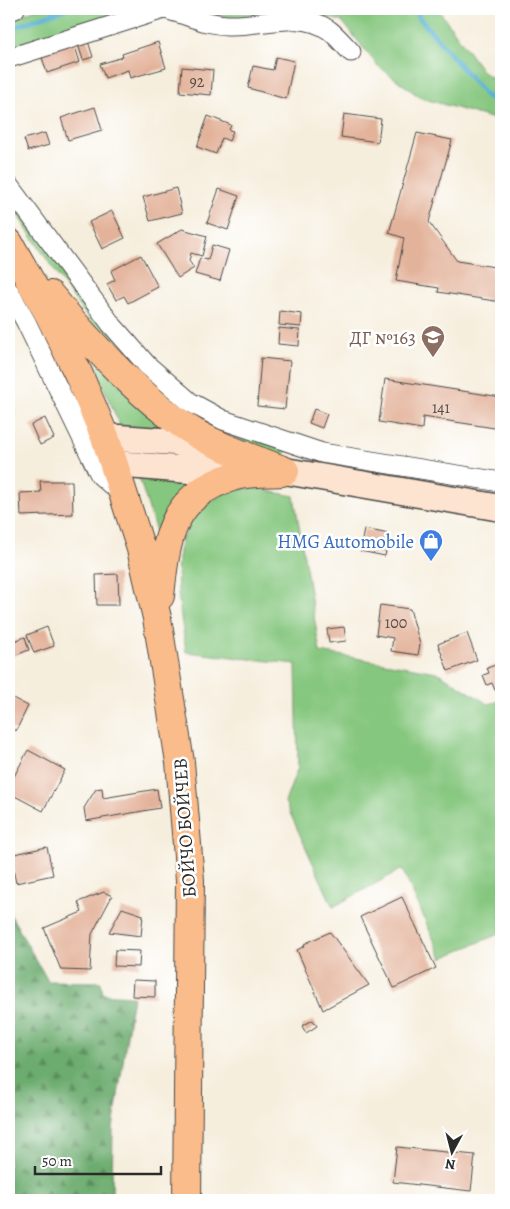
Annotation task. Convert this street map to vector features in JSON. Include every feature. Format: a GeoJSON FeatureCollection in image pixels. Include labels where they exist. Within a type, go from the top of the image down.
{"type":"FeatureCollection","features":[{"type":"Feature","properties":{"kind":"highway","name":"БОЙЧО БОЙЧЕВ"},"geometry":{"type":"LineString","coordinates":[[12,248],[78,373],[115,464],[150,581],[157,618],[180,762],[190,880],[187,1200]]}},
{"type":"Feature","properties":{"kind":"highway"},"geometry":{"type":"LineString","coordinates":[[12,248],[57,303],[118,369],[149,398],[203,437],[285,472]]}},
{"type":"Feature","properties":{"kind":"highway"},"geometry":{"type":"LineString","coordinates":[[157,618],[164,559],[177,515],[212,485],[234,476],[285,472]]}},
{"type":"Feature","properties":{"kind":"street"},"geometry":{"type":"LineString","coordinates":[[9,11],[15,9]]}},
{"type":"Feature","properties":{"kind":"street"},"geometry":{"type":"LineString","coordinates":[[9,58],[164,9],[182,13],[203,23],[227,25],[252,26],[286,19],[306,20],[329,30],[351,52]]}},
{"type":"Feature","properties":{"kind":"street"},"geometry":{"type":"LineString","coordinates":[[9,186],[110,324],[147,365],[190,402],[223,420],[322,453],[501,482]]}},
{"type":"Feature","properties":{"kind":"street"},"geometry":{"type":"LineString","coordinates":[[9,290],[31,330],[100,475],[126,498]]}},
{"type":"Feature","properties":{"kind":"street"},"geometry":{"type":"LineString","coordinates":[[104,437],[175,442],[285,472],[501,508]]}},
{"type":"Feature","properties":{"kind":"street"},"geometry":{"type":"LineString","coordinates":[[115,464],[201,471],[285,472]]}},
{"type":"Feature","properties":{"kind":"green space"},"geometry":{"type":"Polygon","coordinates":[[[35,9],[139,9],[9,52],[9,21],[35,9]]]}},
{"type":"Feature","properties":{"kind":"green space"},"geometry":{"type":"Polygon","coordinates":[[[190,9],[438,9],[483,72],[501,85],[501,121],[421,98],[377,65],[342,21],[298,13],[257,19],[217,16],[190,9]]]}},
{"type":"Feature","properties":{"kind":"green space"},"geometry":{"type":"Polygon","coordinates":[[[9,191],[163,385],[281,444],[286,451],[284,456],[218,431],[197,420],[167,400],[140,377],[115,351],[70,293],[9,203],[9,191]]]}},
{"type":"Feature","properties":{"kind":"green space"},"geometry":{"type":"Polygon","coordinates":[[[91,358],[180,434],[121,428],[91,358]]]}},
{"type":"Feature","properties":{"kind":"green space"},"geometry":{"type":"Polygon","coordinates":[[[138,474],[209,477],[159,541],[138,474]]]}},
{"type":"Feature","properties":{"kind":"green space"},"geometry":{"type":"Polygon","coordinates":[[[253,488],[294,496],[320,652],[437,672],[488,704],[501,701],[501,933],[442,958],[402,869],[333,907],[285,802],[298,767],[296,664],[186,652],[180,612],[177,569],[180,549],[186,530],[196,513],[223,493],[230,490],[253,488]]]}},
{"type":"Feature","properties":{"kind":"green space"},"geometry":{"type":"Polygon","coordinates":[[[9,912],[48,981],[101,982],[103,994],[133,996],[113,1129],[112,1200],[9,1200],[9,912]]]}},
{"type":"Feature","properties":{"kind":"building"},"geometry":{"type":"Polygon","coordinates":[[[87,38],[93,57],[83,60],[77,41],[87,38]]]}},
{"type":"Feature","properties":{"kind":"building"},"geometry":{"type":"Polygon","coordinates":[[[73,41],[80,62],[47,73],[40,51],[73,41]]]}},
{"type":"Feature","properties":{"kind":"building"},"geometry":{"type":"Polygon","coordinates":[[[158,42],[166,68],[130,78],[128,70],[105,78],[100,64],[123,57],[122,54],[158,42]]]}},
{"type":"Feature","properties":{"kind":"building"},"geometry":{"type":"Polygon","coordinates":[[[276,57],[294,61],[286,99],[248,88],[253,66],[273,70],[276,57]]]}},
{"type":"Feature","properties":{"kind":"building"},"geometry":{"type":"Polygon","coordinates":[[[182,67],[213,70],[211,95],[180,92],[182,67]]]}},
{"type":"Feature","properties":{"kind":"building"},"geometry":{"type":"Polygon","coordinates":[[[95,107],[102,130],[68,140],[61,118],[95,107]]]}},
{"type":"Feature","properties":{"kind":"building"},"geometry":{"type":"Polygon","coordinates":[[[344,114],[381,119],[378,142],[341,137],[344,114]]]}},
{"type":"Feature","properties":{"kind":"building"},"geometry":{"type":"Polygon","coordinates":[[[208,116],[231,125],[229,130],[233,131],[229,141],[222,138],[216,154],[197,147],[208,116]]]}},
{"type":"Feature","properties":{"kind":"building"},"geometry":{"type":"Polygon","coordinates":[[[45,133],[49,145],[28,151],[24,139],[45,133]]]}},
{"type":"Feature","properties":{"kind":"building"},"geometry":{"type":"Polygon","coordinates":[[[417,133],[452,140],[429,222],[457,261],[501,268],[501,302],[438,292],[439,288],[396,281],[404,238],[389,233],[417,133]]]}},
{"type":"Feature","properties":{"kind":"building"},"geometry":{"type":"Polygon","coordinates":[[[176,188],[182,213],[150,221],[143,197],[176,188]]]}},
{"type":"Feature","properties":{"kind":"building"},"geometry":{"type":"Polygon","coordinates":[[[219,189],[239,196],[228,230],[207,223],[219,189]]]}},
{"type":"Feature","properties":{"kind":"building"},"geometry":{"type":"Polygon","coordinates":[[[112,211],[125,238],[102,249],[89,222],[112,211]]]}},
{"type":"Feature","properties":{"kind":"building"},"geometry":{"type":"Polygon","coordinates":[[[182,229],[207,236],[202,256],[191,253],[189,261],[194,268],[178,278],[157,244],[182,229]]]}},
{"type":"Feature","properties":{"kind":"building"},"geometry":{"type":"Polygon","coordinates":[[[212,245],[229,250],[220,281],[195,274],[200,258],[208,260],[212,245]]]}},
{"type":"Feature","properties":{"kind":"building"},"geometry":{"type":"Polygon","coordinates":[[[141,255],[158,287],[128,303],[124,296],[116,300],[107,284],[115,280],[111,271],[141,255]]]}},
{"type":"Feature","properties":{"kind":"building"},"geometry":{"type":"Polygon","coordinates":[[[280,311],[302,314],[301,327],[279,325],[280,311]]]}},
{"type":"Feature","properties":{"kind":"building"},"geometry":{"type":"Polygon","coordinates":[[[279,328],[300,330],[299,346],[278,344],[279,328]]]}},
{"type":"Feature","properties":{"kind":"building"},"geometry":{"type":"Polygon","coordinates":[[[261,358],[290,361],[285,409],[257,406],[261,358]]]}},
{"type":"Feature","properties":{"kind":"building"},"geometry":{"type":"Polygon","coordinates":[[[385,379],[501,397],[501,429],[423,417],[422,429],[379,422],[385,379]]]}},
{"type":"Feature","properties":{"kind":"building"},"geometry":{"type":"Polygon","coordinates":[[[9,408],[14,415],[9,418],[9,408]]]}},
{"type":"Feature","properties":{"kind":"building"},"geometry":{"type":"Polygon","coordinates":[[[314,409],[327,414],[322,428],[309,423],[314,409]]]}},
{"type":"Feature","properties":{"kind":"building"},"geometry":{"type":"Polygon","coordinates":[[[45,418],[54,438],[40,445],[31,425],[45,418]]]}},
{"type":"Feature","properties":{"kind":"building"},"geometry":{"type":"Polygon","coordinates":[[[40,481],[72,481],[73,514],[21,516],[20,493],[41,492],[40,481]]]}},
{"type":"Feature","properties":{"kind":"building"},"geometry":{"type":"Polygon","coordinates":[[[364,529],[389,534],[385,556],[360,551],[364,529]]]}},
{"type":"Feature","properties":{"kind":"building"},"geometry":{"type":"Polygon","coordinates":[[[118,574],[119,605],[97,605],[96,575],[118,574]]]}},
{"type":"Feature","properties":{"kind":"building"},"geometry":{"type":"Polygon","coordinates":[[[380,605],[410,609],[420,644],[418,655],[391,651],[393,638],[376,635],[380,605]]]}},
{"type":"Feature","properties":{"kind":"building"},"geometry":{"type":"Polygon","coordinates":[[[47,627],[54,646],[34,653],[27,635],[47,627]]]}},
{"type":"Feature","properties":{"kind":"building"},"geometry":{"type":"Polygon","coordinates":[[[344,627],[346,641],[329,643],[327,629],[344,627]]]}},
{"type":"Feature","properties":{"kind":"building"},"geometry":{"type":"Polygon","coordinates":[[[467,633],[477,660],[448,671],[438,644],[467,633]]]}},
{"type":"Feature","properties":{"kind":"building"},"geometry":{"type":"Polygon","coordinates":[[[25,637],[29,650],[13,656],[9,643],[25,637]]]}},
{"type":"Feature","properties":{"kind":"building"},"geometry":{"type":"Polygon","coordinates":[[[501,663],[501,688],[495,690],[492,683],[487,685],[483,675],[489,673],[487,668],[501,663]]]}},
{"type":"Feature","properties":{"kind":"building"},"geometry":{"type":"Polygon","coordinates":[[[9,696],[28,706],[16,731],[9,727],[9,696]]]}},
{"type":"Feature","properties":{"kind":"building"},"geometry":{"type":"Polygon","coordinates":[[[28,750],[65,770],[43,811],[9,793],[9,786],[28,750]]]}},
{"type":"Feature","properties":{"kind":"building"},"geometry":{"type":"Polygon","coordinates":[[[102,788],[103,798],[157,789],[160,808],[86,821],[84,808],[96,789],[102,788]]]}},
{"type":"Feature","properties":{"kind":"building"},"geometry":{"type":"Polygon","coordinates":[[[47,847],[53,875],[16,883],[10,855],[47,847]]]}},
{"type":"Feature","properties":{"kind":"building"},"geometry":{"type":"Polygon","coordinates":[[[104,892],[112,896],[92,934],[90,971],[61,970],[44,928],[82,912],[78,902],[104,892]]]}},
{"type":"Feature","properties":{"kind":"building"},"geometry":{"type":"Polygon","coordinates":[[[402,897],[436,968],[394,988],[360,917],[402,897]]]}},
{"type":"Feature","properties":{"kind":"building"},"geometry":{"type":"Polygon","coordinates":[[[122,908],[143,915],[141,936],[109,932],[122,908]]]}},
{"type":"Feature","properties":{"kind":"building"},"geometry":{"type":"Polygon","coordinates":[[[330,932],[369,985],[323,1010],[297,950],[305,946],[304,944],[330,932]]]}},
{"type":"Feature","properties":{"kind":"building"},"geometry":{"type":"Polygon","coordinates":[[[115,950],[140,951],[139,967],[114,966],[115,950]]]}},
{"type":"Feature","properties":{"kind":"building"},"geometry":{"type":"Polygon","coordinates":[[[133,980],[155,981],[155,997],[132,996],[133,980]]]}},
{"type":"Feature","properties":{"kind":"building"},"geometry":{"type":"Polygon","coordinates":[[[313,1020],[317,1026],[306,1033],[302,1026],[313,1020]]]}},
{"type":"Feature","properties":{"kind":"building"},"geometry":{"type":"Polygon","coordinates":[[[397,1147],[475,1155],[471,1191],[393,1182],[397,1147]]]}},
{"type":"Feature","properties":{"kind":"waterway"},"geometry":{"type":"LineString","coordinates":[[9,29],[65,9]]}},
{"type":"Feature","properties":{"kind":"waterway"},"geometry":{"type":"LineString","coordinates":[[412,9],[486,96],[501,103]]}},
{"type":"Feature","properties":{"kind":"place","name":"ДГ №163"},"geometry":{"type":"Point","coordinates":[433,358]}},
{"type":"Feature","properties":{"kind":"place","name":"HMG Automobile"},"geometry":{"type":"Point","coordinates":[431,562]}}]}
